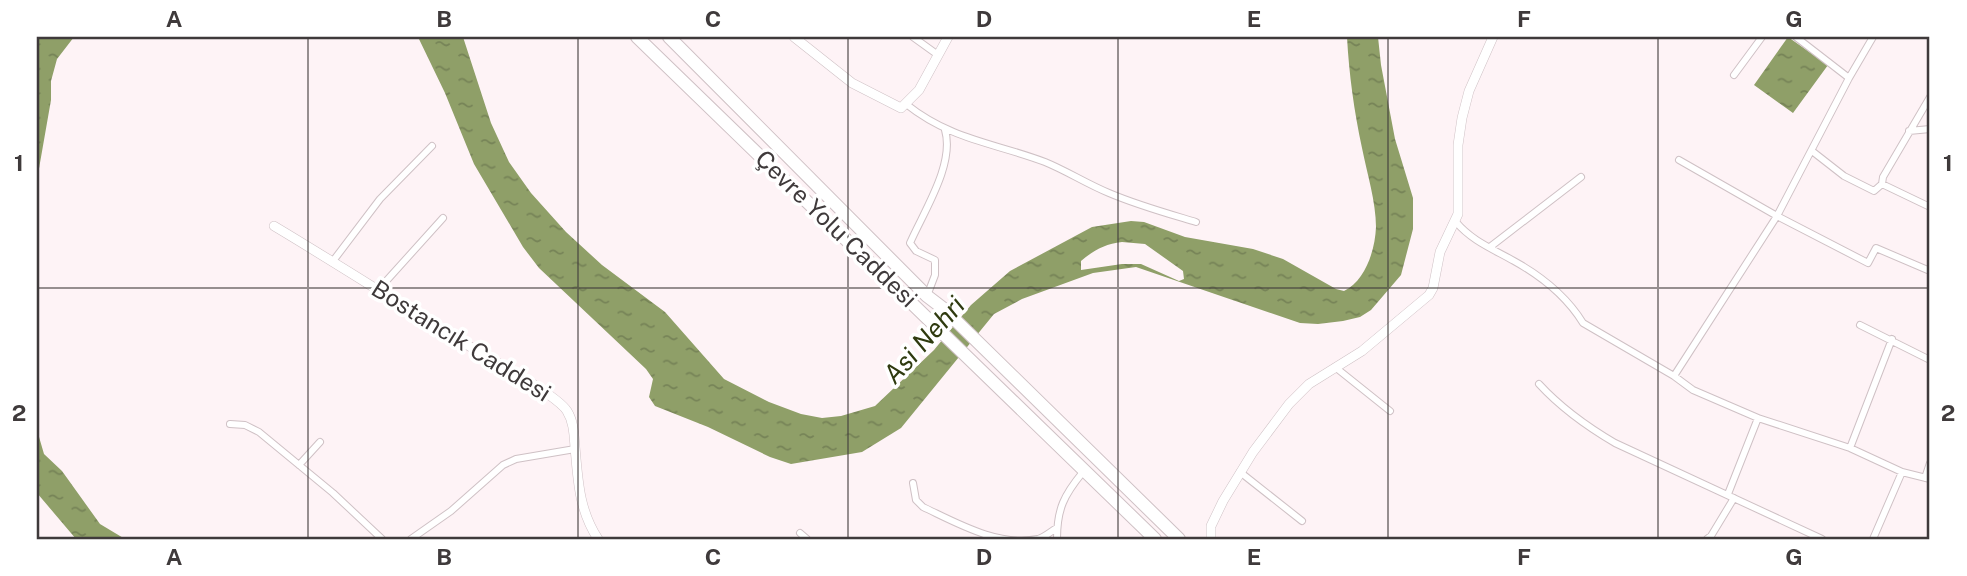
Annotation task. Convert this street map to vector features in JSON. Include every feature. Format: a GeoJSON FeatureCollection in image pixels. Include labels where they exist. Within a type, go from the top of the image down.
{"type":"FeatureCollection","features":[{"type":"Feature","properties":{"kind":"highway","name":"Çevre Yolu Caddesi"},"geometry":{"type":"LineString","coordinates":[[637,37],[1155,539]]}},
{"type":"Feature","properties":{"kind":"highway","name":"Çevre Yolu Caddesi"},"geometry":{"type":"LineString","coordinates":[[669,37],[927,296],[944,309],[1179,539]]}},
{"type":"Feature","properties":{"kind":"street"},"geometry":{"type":"LineString","coordinates":[[794,37],[852,83],[901,108],[919,90],[948,37]]}},
{"type":"Feature","properties":{"kind":"street"},"geometry":{"type":"LineString","coordinates":[[913,37],[937,55]]}},
{"type":"Feature","properties":{"kind":"street"},"geometry":{"type":"LineString","coordinates":[[1211,539],[1211,526],[1240,472],[1289,404],[1310,384],[1362,351],[1429,295],[1440,252],[1456,222],[1459,204],[1458,145],[1462,118],[1469,91],[1493,37]]}},
{"type":"Feature","properties":{"kind":"street"},"geometry":{"type":"LineString","coordinates":[[1734,75],[1762,37]]}},
{"type":"Feature","properties":{"kind":"street"},"geometry":{"type":"LineString","coordinates":[[1796,37],[1849,78]]}},
{"type":"Feature","properties":{"kind":"street"},"geometry":{"type":"LineString","coordinates":[[1674,376],[1777,216],[1873,37]]}},
{"type":"Feature","properties":{"kind":"street"},"geometry":{"type":"LineString","coordinates":[[1812,151],[1844,176],[1874,191],[1882,184],[1882,177],[1930,97]]}},
{"type":"Feature","properties":{"kind":"street"},"geometry":{"type":"LineString","coordinates":[[906,104],[923,118],[945,130],[1046,162],[1107,192],[1196,222]]}},
{"type":"Feature","properties":{"kind":"street"},"geometry":{"type":"LineString","coordinates":[[1909,131],[1930,129]]}},
{"type":"Feature","properties":{"kind":"street"},"geometry":{"type":"LineString","coordinates":[[927,296],[935,275],[935,260],[916,251],[909,243],[947,160],[949,142],[945,130]]}},
{"type":"Feature","properties":{"kind":"street"},"geometry":{"type":"LineString","coordinates":[[333,261],[380,199],[432,146]]}},
{"type":"Feature","properties":{"kind":"street"},"geometry":{"type":"LineString","coordinates":[[1679,160],[1777,216],[1868,263],[1876,248],[1930,271]]}},
{"type":"Feature","properties":{"kind":"street"},"geometry":{"type":"LineString","coordinates":[[1490,247],[1581,177]]}},
{"type":"Feature","properties":{"kind":"street"},"geometry":{"type":"LineString","coordinates":[[1882,184],[1930,207]]}},
{"type":"Feature","properties":{"kind":"street"},"geometry":{"type":"LineString","coordinates":[[379,289],[443,218]]}},
{"type":"Feature","properties":{"kind":"street"},"geometry":{"type":"LineString","coordinates":[[1456,222],[1469,236],[1535,274],[1574,310],[1583,323],[1693,390],[1758,418],[1850,448],[1902,472],[1928,479],[1930,463]]}},
{"type":"Feature","properties":{"kind":"street","name":"Bostancık Caddesi"},"geometry":{"type":"LineString","coordinates":[[274,226],[379,289],[566,409],[571,422],[582,506],[598,539]]}},
{"type":"Feature","properties":{"kind":"street"},"geometry":{"type":"LineString","coordinates":[[1860,325],[1930,360]]}},
{"type":"Feature","properties":{"kind":"street"},"geometry":{"type":"LineString","coordinates":[[1850,448],[1892,339]]}},
{"type":"Feature","properties":{"kind":"street"},"geometry":{"type":"LineString","coordinates":[[1335,367],[1390,411]]}},
{"type":"Feature","properties":{"kind":"street"},"geometry":{"type":"LineString","coordinates":[[1539,384],[1560,406],[1588,428],[1615,443],[1822,539]]}},
{"type":"Feature","properties":{"kind":"street"},"geometry":{"type":"LineString","coordinates":[[1707,539],[1731,496],[1758,418]]}},
{"type":"Feature","properties":{"kind":"street"},"geometry":{"type":"LineString","coordinates":[[230,424],[250,427],[299,465],[382,539]]}},
{"type":"Feature","properties":{"kind":"street"},"geometry":{"type":"LineString","coordinates":[[299,465],[320,442]]}},
{"type":"Feature","properties":{"kind":"street"},"geometry":{"type":"LineString","coordinates":[[411,539],[451,511],[503,465],[516,459],[575,449]]}},
{"type":"Feature","properties":{"kind":"street"},"geometry":{"type":"LineString","coordinates":[[1057,539],[1057,527],[1067,492],[1083,472]]}},
{"type":"Feature","properties":{"kind":"street"},"geometry":{"type":"LineString","coordinates":[[1240,472],[1302,521]]}},
{"type":"Feature","properties":{"kind":"street"},"geometry":{"type":"LineString","coordinates":[[1873,539],[1902,472]]}},
{"type":"Feature","properties":{"kind":"street"},"geometry":{"type":"LineString","coordinates":[[912,483],[916,500],[923,507],[986,534],[1003,538],[1041,538],[1057,527]]}},
{"type":"Feature","properties":{"kind":"street"},"geometry":{"type":"LineString","coordinates":[[800,533],[807,539]]}},
{"type":"Feature","properties":{"kind":"water"},"geometry":{"type":"Polygon","coordinates":[[[37,37],[74,37],[57,59],[51,81],[51,100],[37,180],[37,37]]]}},
{"type":"Feature","properties":{"kind":"water"},"geometry":{"type":"Polygon","coordinates":[[[418,37],[463,37],[491,123],[509,162],[531,193],[566,232],[602,265],[665,312],[724,379],[769,402],[801,414],[822,418],[841,416],[875,406],[934,350],[971,305],[1010,271],[1092,227],[1131,221],[1144,222],[1185,237],[1253,249],[1283,259],[1336,289],[1344,291],[1351,286],[1368,264],[1374,246],[1376,217],[1354,106],[1347,37],[1378,37],[1395,139],[1413,198],[1413,229],[1401,275],[1371,310],[1360,317],[1343,321],[1300,323],[1136,267],[1093,273],[1022,299],[994,314],[901,428],[862,452],[791,464],[655,406],[649,397],[653,379],[646,369],[539,268],[523,247],[474,164],[445,93],[418,37]],[[1122,242],[1105,246],[1081,261],[1081,270],[1141,264],[1179,281],[1184,279],[1183,271],[1145,244],[1122,242]]]}},
{"type":"Feature","properties":{"kind":"water"},"geometry":{"type":"Polygon","coordinates":[[[1788,37],[1828,65],[1793,113],[1754,85],[1788,37]]]}},
{"type":"Feature","properties":{"kind":"water"},"geometry":{"type":"Polygon","coordinates":[[[37,430],[44,454],[62,471],[100,524],[125,539],[76,539],[37,493],[37,430]]]}},
{"type":"Feature","properties":{"kind":"water label","name":"Asi Nehri"},"geometry":{"type":"Point","coordinates":[924,340]}}]}
